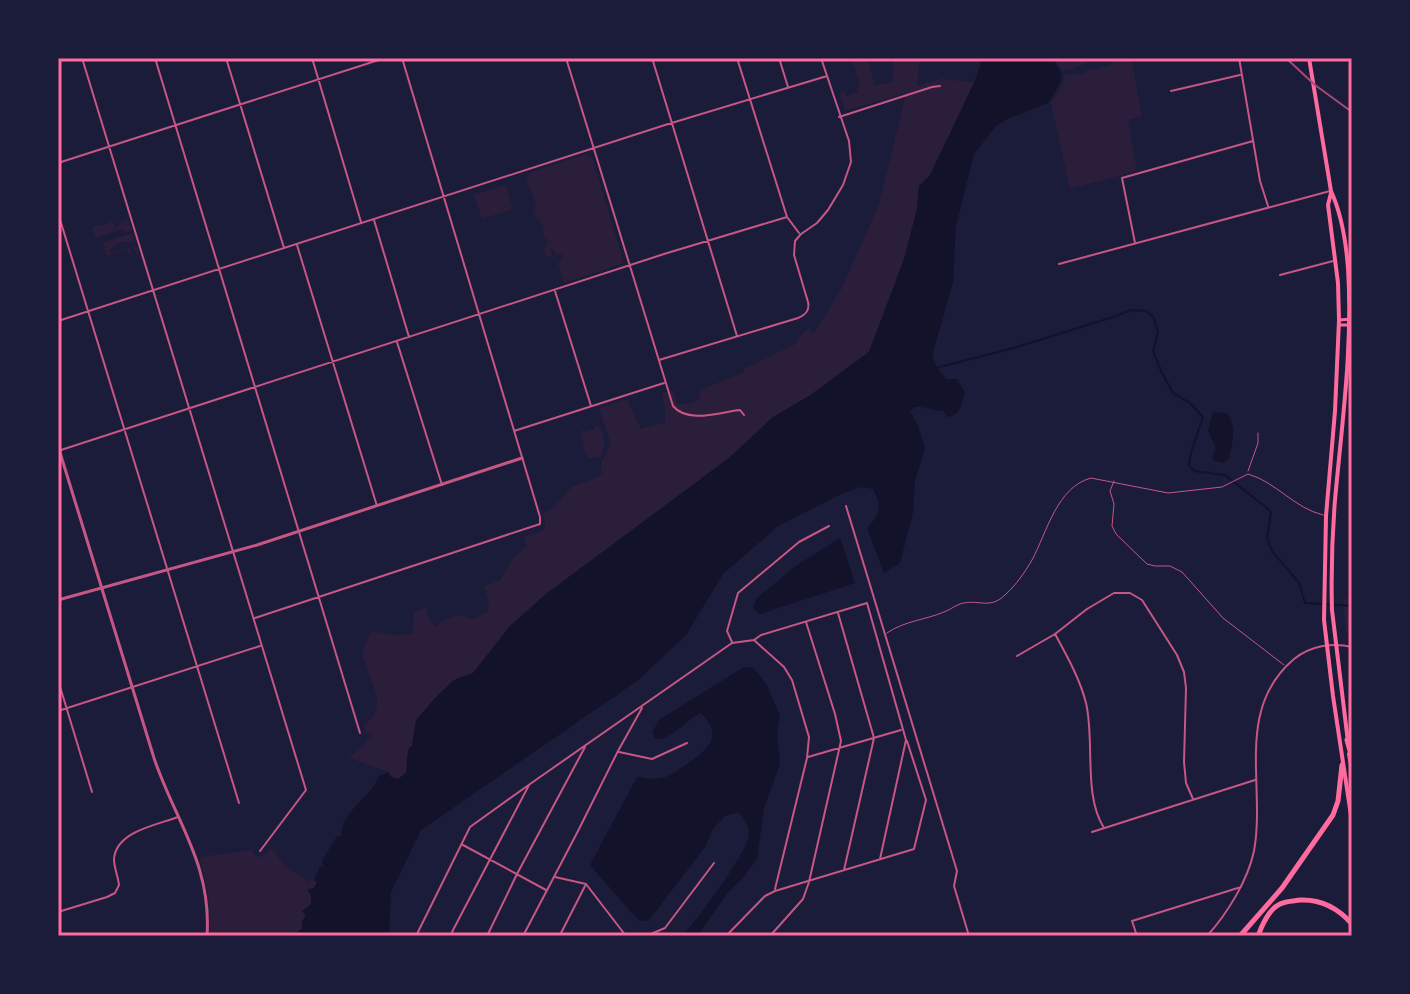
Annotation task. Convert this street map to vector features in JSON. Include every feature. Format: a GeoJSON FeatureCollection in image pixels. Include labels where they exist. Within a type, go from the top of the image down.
{"type":"FeatureCollection","features":[{"type":"Feature","properties":{"kind":"highway"},"geometry":{"type":"LineString","coordinates":[[1347,740],[1352,758]]}},
{"type":"Feature","properties":{"kind":"highway"},"geometry":{"type":"LineString","coordinates":[[1240,936],[1282,888],[1333,815],[1338,801],[1342,765]]}},
{"type":"Feature","properties":{"kind":"highway"},"geometry":{"type":"LineString","coordinates":[[1258,936],[1272,911],[1281,903],[1288,902],[1307,900],[1323,903],[1341,912],[1352,924]]}},
{"type":"Feature","properties":{"kind":"main road"},"geometry":{"type":"LineString","coordinates":[[1309,58],[1331,191],[1337,204],[1352,272]]}},
{"type":"Feature","properties":{"kind":"main road"},"geometry":{"type":"LineString","coordinates":[[1331,191],[1328,205],[1339,322],[1326,516],[1324,610],[1342,765],[1352,822]]}},
{"type":"Feature","properties":{"kind":"main road"},"geometry":{"type":"LineString","coordinates":[[1346,251],[1350,322],[1334,518],[1332,610],[1352,771]]}},
{"type":"Feature","properties":{"kind":"main road"},"geometry":{"type":"LineString","coordinates":[[1339,322],[1350,322]]}},
{"type":"Feature","properties":{"kind":"street"},"geometry":{"type":"LineString","coordinates":[[82,58],[306,790],[260,851]]}},
{"type":"Feature","properties":{"kind":"street"},"geometry":{"type":"LineString","coordinates":[[155,58],[360,733]]}},
{"type":"Feature","properties":{"kind":"street"},"geometry":{"type":"LineString","coordinates":[[226,58],[284,248]]}},
{"type":"Feature","properties":{"kind":"street"},"geometry":{"type":"LineString","coordinates":[[312,58],[362,223]]}},
{"type":"Feature","properties":{"kind":"street"},"geometry":{"type":"LineString","coordinates":[[58,163],[385,58]]}},
{"type":"Feature","properties":{"kind":"street"},"geometry":{"type":"LineString","coordinates":[[254,618],[540,524],[402,58]]}},
{"type":"Feature","properties":{"kind":"street"},"geometry":{"type":"LineString","coordinates":[[566,58],[673,406],[678,412],[707,415],[740,410],[744,415]]}},
{"type":"Feature","properties":{"kind":"street"},"geometry":{"type":"LineString","coordinates":[[652,58],[737,337]]}},
{"type":"Feature","properties":{"kind":"street"},"geometry":{"type":"LineString","coordinates":[[737,58],[787,217],[801,234]]}},
{"type":"Feature","properties":{"kind":"street"},"geometry":{"type":"LineString","coordinates":[[779,58],[788,88]]}},
{"type":"Feature","properties":{"kind":"street"},"geometry":{"type":"LineString","coordinates":[[658,361],[798,318],[807,312],[809,304],[794,255],[795,241],[828,210],[850,167],[851,150],[821,58]]}},
{"type":"Feature","properties":{"kind":"street"},"geometry":{"type":"LineString","coordinates":[[1239,58],[1260,181],[1269,207]]}},
{"type":"Feature","properties":{"kind":"street"},"geometry":{"type":"LineString","coordinates":[[1171,91],[1241,74]]}},
{"type":"Feature","properties":{"kind":"street"},"geometry":{"type":"LineString","coordinates":[[58,321],[827,76]]}},
{"type":"Feature","properties":{"kind":"street"},"geometry":{"type":"LineString","coordinates":[[839,117],[940,86]]}},
{"type":"Feature","properties":{"kind":"street"},"geometry":{"type":"LineString","coordinates":[[1135,243],[1122,178],[1253,141]]}},
{"type":"Feature","properties":{"kind":"street"},"geometry":{"type":"LineString","coordinates":[[1059,264],[1331,191]]}},
{"type":"Feature","properties":{"kind":"street"},"geometry":{"type":"LineString","coordinates":[[58,213],[239,803]]}},
{"type":"Feature","properties":{"kind":"street"},"geometry":{"type":"LineString","coordinates":[[207,936],[207,901],[201,872],[191,842],[161,778],[58,449],[787,217]]}},
{"type":"Feature","properties":{"kind":"street"},"geometry":{"type":"LineString","coordinates":[[373,219],[409,337]]}},
{"type":"Feature","properties":{"kind":"street"},"geometry":{"type":"LineString","coordinates":[[297,244],[377,506]]}},
{"type":"Feature","properties":{"kind":"street"},"geometry":{"type":"LineString","coordinates":[[1280,275],[1335,261]]}},
{"type":"Feature","properties":{"kind":"street"},"geometry":{"type":"LineString","coordinates":[[555,290],[591,406]]}},
{"type":"Feature","properties":{"kind":"street"},"geometry":{"type":"LineString","coordinates":[[397,341],[442,485]]}},
{"type":"Feature","properties":{"kind":"street"},"geometry":{"type":"LineString","coordinates":[[514,431],[665,382]]}},
{"type":"Feature","properties":{"kind":"street"},"geometry":{"type":"LineString","coordinates":[[58,600],[299,532],[522,458]]}},
{"type":"Feature","properties":{"kind":"street"},"geometry":{"type":"LineString","coordinates":[[846,506],[957,871],[954,886],[969,936]]}},
{"type":"Feature","properties":{"kind":"street"},"geometry":{"type":"LineString","coordinates":[[732,643],[727,631],[738,593],[799,542],[829,526]]}},
{"type":"Feature","properties":{"kind":"street"},"geometry":{"type":"LineString","coordinates":[[1017,656],[1114,593],[1130,593],[1142,600],[1181,664],[1186,688],[1184,772],[1193,799]]}},
{"type":"Feature","properties":{"kind":"street"},"geometry":{"type":"LineString","coordinates":[[416,935],[470,827],[732,643],[754,640],[761,635],[867,603],[926,800],[914,849],[775,891],[765,896],[726,936]]}},
{"type":"Feature","properties":{"kind":"street"},"geometry":{"type":"LineString","coordinates":[[838,612],[874,738],[844,870]]}},
{"type":"Feature","properties":{"kind":"street"},"geometry":{"type":"LineString","coordinates":[[770,936],[803,899],[840,748],[840,732],[806,621]]}},
{"type":"Feature","properties":{"kind":"street"},"geometry":{"type":"LineString","coordinates":[[1055,634],[1086,703],[1095,808],[1104,828]]}},
{"type":"Feature","properties":{"kind":"street"},"geometry":{"type":"LineString","coordinates":[[754,640],[784,667],[792,680],[809,737],[807,758],[775,891]]}},
{"type":"Feature","properties":{"kind":"street"},"geometry":{"type":"LineString","coordinates":[[58,711],[262,645]]}},
{"type":"Feature","properties":{"kind":"street"},"geometry":{"type":"LineString","coordinates":[[1207,936],[1242,887],[1251,861],[1256,835],[1256,734],[1259,715],[1270,689],[1286,667],[1306,651],[1327,645],[1352,647]]}},
{"type":"Feature","properties":{"kind":"street"},"geometry":{"type":"LineString","coordinates":[[58,680],[92,792]]}},
{"type":"Feature","properties":{"kind":"street"},"geometry":{"type":"LineString","coordinates":[[523,936],[642,707]]}},
{"type":"Feature","properties":{"kind":"street"},"geometry":{"type":"LineString","coordinates":[[807,758],[904,729]]}},
{"type":"Feature","properties":{"kind":"street"},"geometry":{"type":"LineString","coordinates":[[880,859],[906,740]]}},
{"type":"Feature","properties":{"kind":"street"},"geometry":{"type":"LineString","coordinates":[[618,751],[652,759],[687,743]]}},
{"type":"Feature","properties":{"kind":"street"},"geometry":{"type":"LineString","coordinates":[[487,936],[586,746]]}},
{"type":"Feature","properties":{"kind":"street"},"geometry":{"type":"LineString","coordinates":[[1092,832],[1256,780]]}},
{"type":"Feature","properties":{"kind":"street"},"geometry":{"type":"LineString","coordinates":[[453,936],[452,932],[530,784]]}},
{"type":"Feature","properties":{"kind":"street"},"geometry":{"type":"LineString","coordinates":[[58,912],[113,894],[119,885],[114,857],[121,842],[179,816]]}},
{"type":"Feature","properties":{"kind":"street"},"geometry":{"type":"LineString","coordinates":[[462,844],[546,890]]}},
{"type":"Feature","properties":{"kind":"street"},"geometry":{"type":"LineString","coordinates":[[646,936],[665,928],[714,863]]}},
{"type":"Feature","properties":{"kind":"street"},"geometry":{"type":"LineString","coordinates":[[553,877],[586,884],[626,936]]}},
{"type":"Feature","properties":{"kind":"street"},"geometry":{"type":"LineString","coordinates":[[528,936],[560,935],[586,884]]}},
{"type":"Feature","properties":{"kind":"street"},"geometry":{"type":"LineString","coordinates":[[1137,936],[1132,921],[1242,887]]}},
{"type":"Feature","properties":{"kind":"lane"},"geometry":{"type":"LineString","coordinates":[[1248,474],[1258,433]]}},
{"type":"Feature","properties":{"kind":"lane"},"geometry":{"type":"LineString","coordinates":[[884,635],[900,625],[943,613],[958,604],[970,602],[986,605],[1003,598],[1026,569],[1049,523],[1071,489],[1085,479],[1114,481],[1168,493],[1217,488],[1248,474],[1262,478],[1311,512],[1334,518]]}},
{"type":"Feature","properties":{"kind":"lane"},"geometry":{"type":"LineString","coordinates":[[1114,481],[1110,491],[1116,534],[1147,564],[1170,566],[1182,572],[1223,618],[1286,667]]}},
{"type":"Feature","properties":{"kind":"shaded area"},"geometry":{"type":"Polygon","coordinates":[[[854,58],[867,58],[875,86],[893,82],[894,58],[920,58],[917,86],[944,78],[974,83],[930,175],[919,186],[917,209],[904,259],[869,352],[809,396],[773,417],[729,458],[546,594],[510,626],[473,673],[454,680],[416,720],[406,773],[398,779],[391,777],[389,772],[349,758],[372,736],[364,726],[377,707],[363,654],[369,634],[373,631],[391,635],[413,634],[414,613],[426,607],[429,620],[435,626],[453,616],[473,620],[487,612],[489,602],[484,586],[501,580],[511,561],[527,546],[523,537],[543,531],[546,525],[541,513],[555,506],[572,487],[602,473],[601,463],[611,444],[599,408],[627,399],[641,429],[665,422],[662,393],[673,390],[677,403],[692,403],[700,397],[700,390],[743,373],[744,369],[794,345],[810,328],[813,334],[842,288],[879,204],[906,93],[845,111],[840,95],[844,91],[846,96],[859,92],[854,58]]]}},
{"type":"Feature","properties":{"kind":"shaded area"},"geometry":{"type":"Polygon","coordinates":[[[982,58],[1052,58],[1062,74],[1048,103],[1005,120],[995,127],[974,154],[956,226],[953,282],[932,356],[946,379],[957,379],[965,393],[953,416],[922,407],[910,411],[925,448],[915,481],[913,512],[900,563],[884,573],[867,528],[879,510],[873,489],[861,487],[839,495],[778,526],[723,574],[686,635],[637,681],[421,830],[391,892],[389,936],[300,936],[298,931],[302,929],[306,915],[302,911],[311,904],[308,891],[317,882],[314,880],[320,866],[324,868],[322,861],[337,836],[341,836],[346,819],[379,776],[389,772],[391,777],[398,779],[406,773],[408,749],[412,746],[416,720],[434,699],[454,680],[473,673],[510,626],[546,594],[729,458],[773,417],[809,396],[869,352],[904,259],[917,209],[919,186],[930,175],[977,76],[982,58]]]}},
{"type":"Feature","properties":{"kind":"shaded area"},"geometry":{"type":"Polygon","coordinates":[[[1054,58],[1092,58],[1077,67],[1062,70],[1054,58]]]}},
{"type":"Feature","properties":{"kind":"shaded area"},"geometry":{"type":"Polygon","coordinates":[[[1114,58],[1131,58],[1142,116],[1128,120],[1137,171],[1070,189],[1051,103],[1065,75],[1109,67],[1114,58]]]}},
{"type":"Feature","properties":{"kind":"shaded area"},"geometry":{"type":"Polygon","coordinates":[[[586,154],[592,157],[624,263],[564,283],[558,263],[562,254],[556,255],[553,249],[552,256],[546,257],[544,250],[548,240],[544,238],[543,226],[533,213],[536,205],[526,178],[528,173],[586,154]]]}},
{"type":"Feature","properties":{"kind":"shaded area"},"geometry":{"type":"Polygon","coordinates":[[[506,185],[513,209],[482,219],[474,195],[506,185]]]}},
{"type":"Feature","properties":{"kind":"shaded area"},"geometry":{"type":"Polygon","coordinates":[[[128,219],[132,230],[125,233],[122,229],[96,238],[92,227],[113,222],[115,227],[128,219]]]}},
{"type":"Feature","properties":{"kind":"shaded area"},"geometry":{"type":"Polygon","coordinates":[[[133,233],[135,242],[121,242],[109,250],[111,253],[137,246],[137,256],[134,248],[130,249],[132,254],[126,250],[107,256],[103,242],[133,233]]]}},
{"type":"Feature","properties":{"kind":"shaded area"},"geometry":{"type":"Polygon","coordinates":[[[1213,412],[1226,413],[1232,423],[1229,459],[1223,463],[1214,461],[1212,457],[1216,448],[1208,431],[1213,412]]]}},
{"type":"Feature","properties":{"kind":"shaded area"},"geometry":{"type":"Polygon","coordinates":[[[598,425],[604,441],[601,457],[588,458],[581,431],[588,433],[598,425]]]}},
{"type":"Feature","properties":{"kind":"shaded area"},"geometry":{"type":"Polygon","coordinates":[[[840,538],[855,583],[760,614],[753,609],[756,599],[797,565],[840,538]]]}},
{"type":"Feature","properties":{"kind":"shaded area"},"geometry":{"type":"Polygon","coordinates":[[[1343,599],[1352,599],[1352,634],[1346,633],[1343,599]]]}},
{"type":"Feature","properties":{"kind":"shaded area"},"geometry":{"type":"Polygon","coordinates":[[[744,667],[753,668],[766,683],[780,716],[777,732],[780,764],[764,808],[757,859],[729,891],[697,936],[681,936],[740,856],[749,835],[739,812],[725,816],[713,829],[705,847],[649,920],[639,921],[590,865],[637,777],[656,779],[668,776],[700,755],[710,743],[712,729],[701,713],[669,736],[656,739],[652,733],[659,720],[744,667]]]}},
{"type":"Feature","properties":{"kind":"shaded area"},"geometry":{"type":"Polygon","coordinates":[[[270,848],[290,869],[309,882],[312,879],[317,882],[311,896],[312,904],[304,916],[303,929],[298,931],[300,936],[210,936],[208,896],[199,857],[253,850],[258,857],[265,855],[270,848]]]}},
{"type":"Feature","properties":{"kind":"waterway"},"geometry":{"type":"LineString","coordinates":[[936,368],[1017,347],[1131,310],[1146,311],[1154,318],[1158,332],[1153,351],[1162,373],[1173,393],[1190,403],[1203,417],[1189,465],[1194,471],[1225,475],[1267,508],[1271,513],[1267,538],[1272,551],[1299,583],[1305,603],[1352,606]]}},
{"type":"Feature","properties":{"kind":"railway"},"geometry":{"type":"LineString","coordinates":[[1286,58],[1315,85],[1352,112]]}}]}
